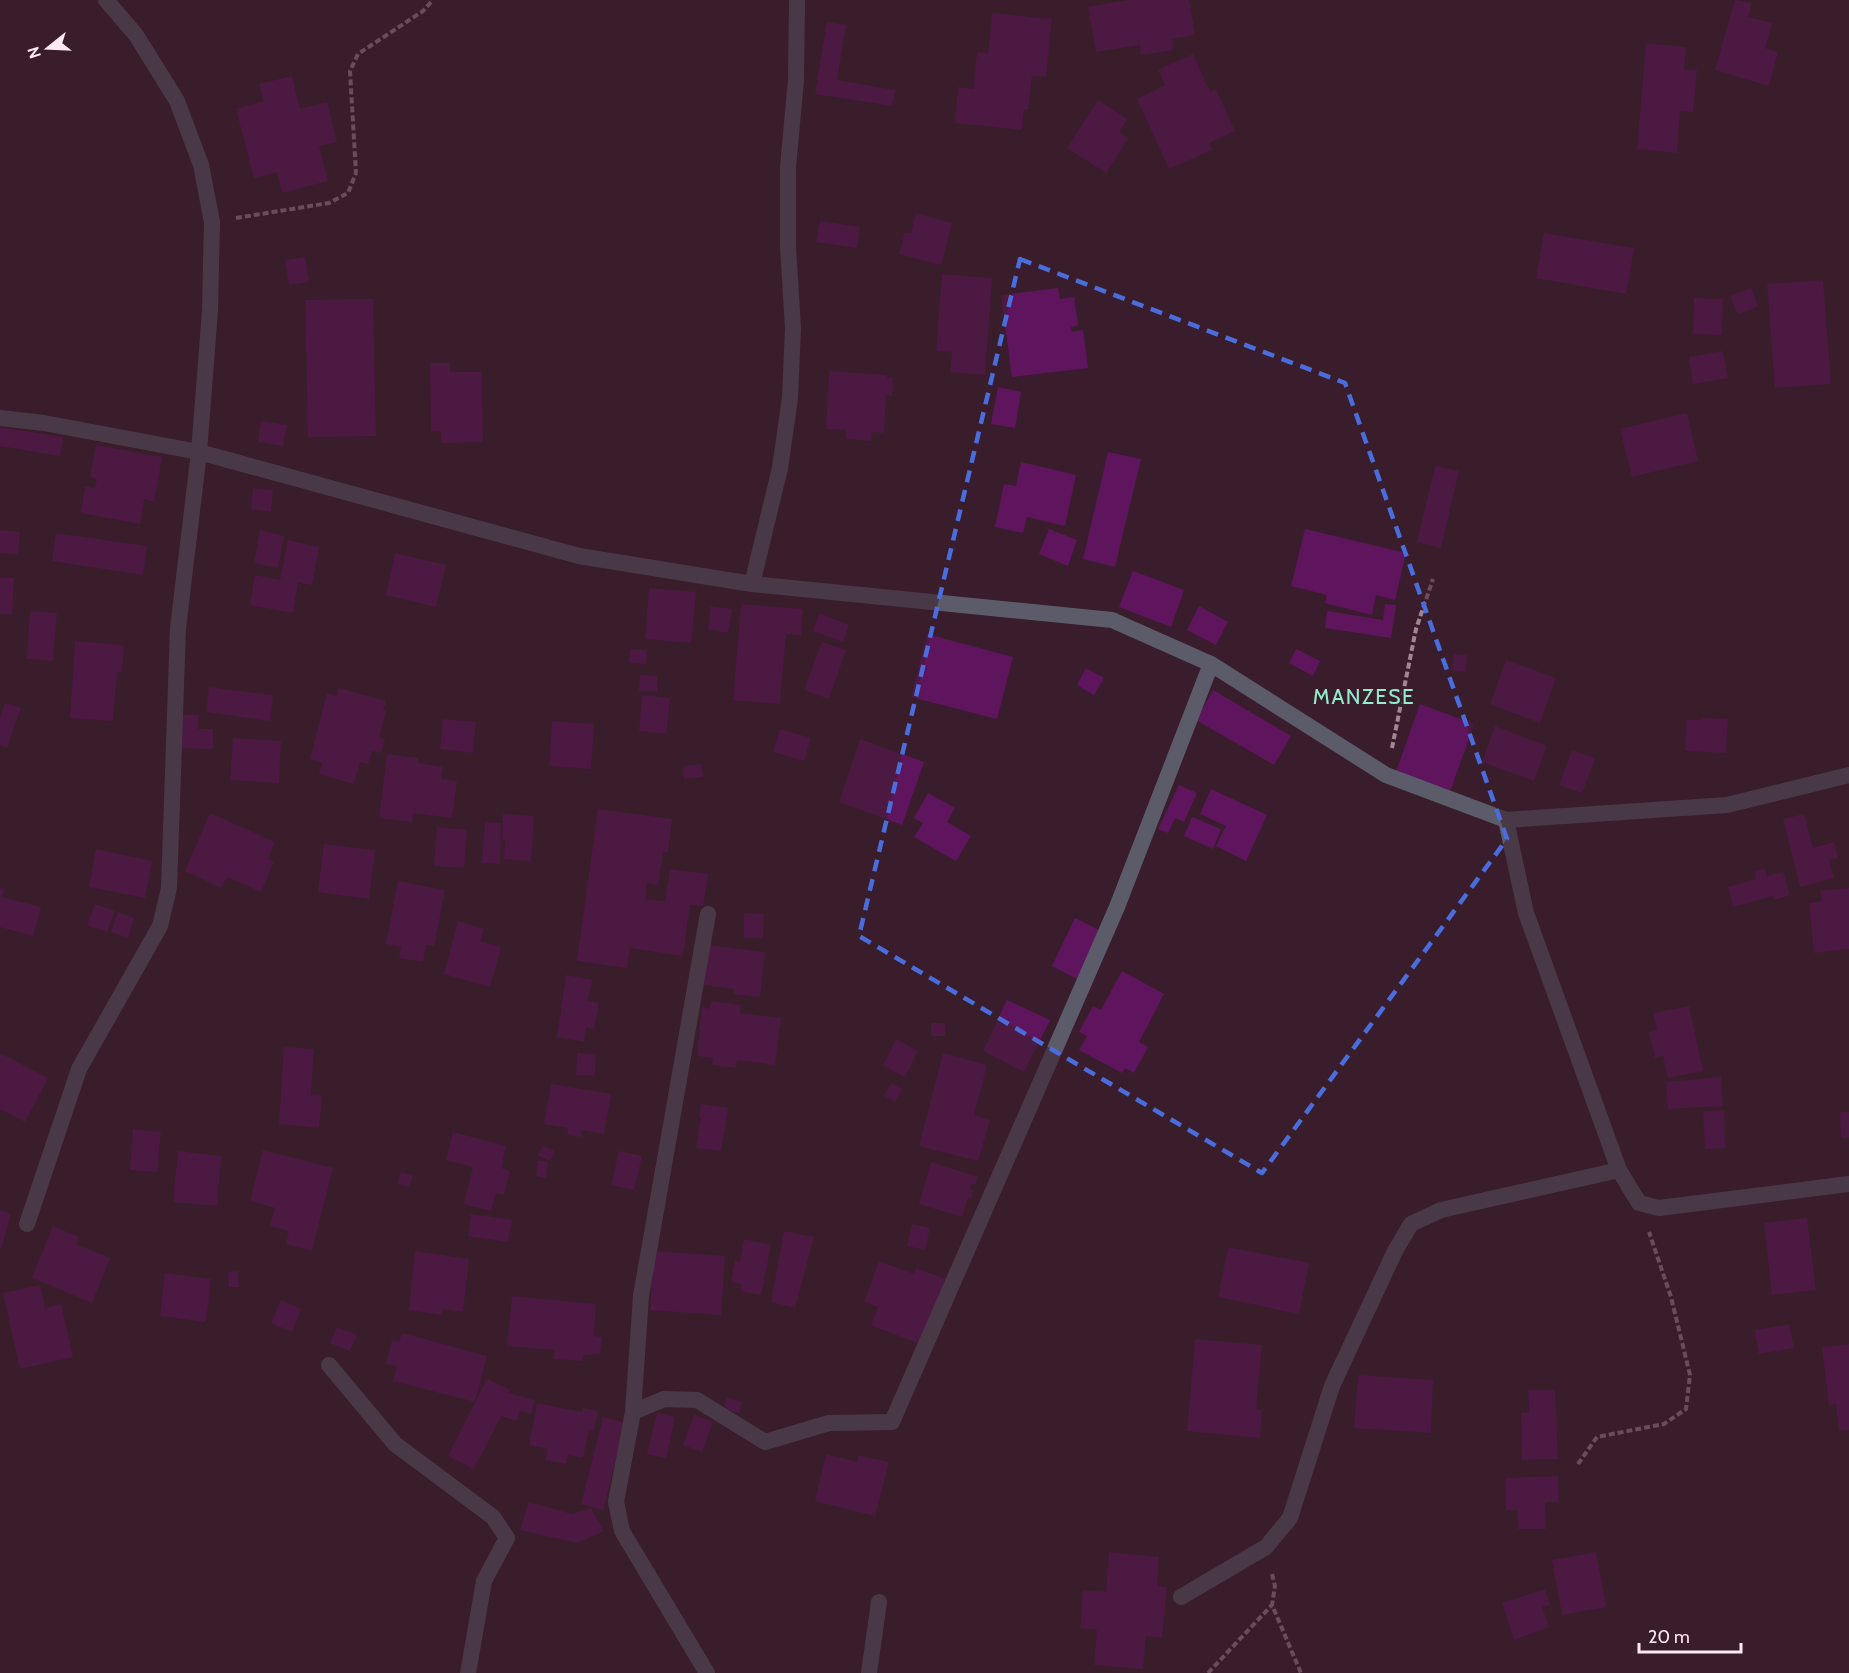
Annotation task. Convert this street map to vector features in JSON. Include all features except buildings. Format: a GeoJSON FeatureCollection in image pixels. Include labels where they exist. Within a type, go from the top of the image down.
{"type":"FeatureCollection","features":[{"type":"Feature","properties":{"kind":"street"},"geometry":{"type":"LineString","coordinates":[[27,1224],[79,1070],[160,926],[169,888],[178,628],[199,452],[210,311],[212,222],[201,165],[177,101],[136,35],[106,0]]}},
{"type":"Feature","properties":{"kind":"street"},"geometry":{"type":"LineString","coordinates":[[752,584],[780,468],[790,398],[793,328],[788,247],[788,167],[796,80],[797,0]]}},
{"type":"Feature","properties":{"kind":"street"},"geometry":{"type":"LineString","coordinates":[[0,418],[44,423],[199,452],[579,556],[752,584],[1112,620],[1211,664],[1386,775],[1506,820],[1726,805],[1791,791],[1849,775]]}},
{"type":"Feature","properties":{"kind":"street"},"geometry":{"type":"LineString","coordinates":[[633,1412],[664,1399],[697,1400],[765,1442],[829,1423],[892,1422],[1117,907],[1211,664]]}},
{"type":"Feature","properties":{"kind":"street"},"geometry":{"type":"LineString","coordinates":[[1506,820],[1526,913],[1619,1170],[1639,1203],[1659,1208],[1849,1184]]}},
{"type":"Feature","properties":{"kind":"street"},"geometry":{"type":"LineString","coordinates":[[707,1673],[622,1532],[616,1502],[633,1412],[640,1296],[708,914]]}},
{"type":"Feature","properties":{"kind":"street"},"geometry":{"type":"LineString","coordinates":[[1181,1597],[1266,1547],[1290,1518],[1332,1386],[1395,1251],[1411,1224],[1441,1210],[1619,1170]]}},
{"type":"Feature","properties":{"kind":"street"},"geometry":{"type":"LineString","coordinates":[[329,1365],[395,1444],[493,1517],[507,1538],[484,1581],[468,1673]]}},
{"type":"Feature","properties":{"kind":"street"},"geometry":{"type":"LineString","coordinates":[[869,1673],[879,1602]]}},
{"type":"Feature","properties":{"kind":"path"},"geometry":{"type":"LineString","coordinates":[[212,222],[329,203],[348,194],[356,173],[349,86],[350,71],[358,54],[423,11],[433,0]]}},
{"type":"Feature","properties":{"kind":"path"},"geometry":{"type":"LineString","coordinates":[[1386,775],[1416,629],[1433,579]]}},
{"type":"Feature","properties":{"kind":"path"},"geometry":{"type":"LineString","coordinates":[[1578,1464],[1597,1437],[1664,1425],[1686,1409],[1690,1375],[1671,1297],[1639,1203]]}},
{"type":"Feature","properties":{"kind":"path"},"geometry":{"type":"LineString","coordinates":[[1266,1547],[1275,1587],[1272,1605],[1301,1673]]}},
{"type":"Feature","properties":{"kind":"path"},"geometry":{"type":"LineString","coordinates":[[1208,1673],[1272,1605]]}},
{"type":"Feature","properties":{"kind":"highlighted area"},"geometry":{"type":"Polygon","coordinates":[[[1020,259],[1345,383],[1507,839],[1262,1173],[859,936],[1020,259]]]}},
{"type":"Feature","properties":{"kind":"district","name":"MANZESE"},"geometry":{"type":"Point","coordinates":[1364,697]}}]}
